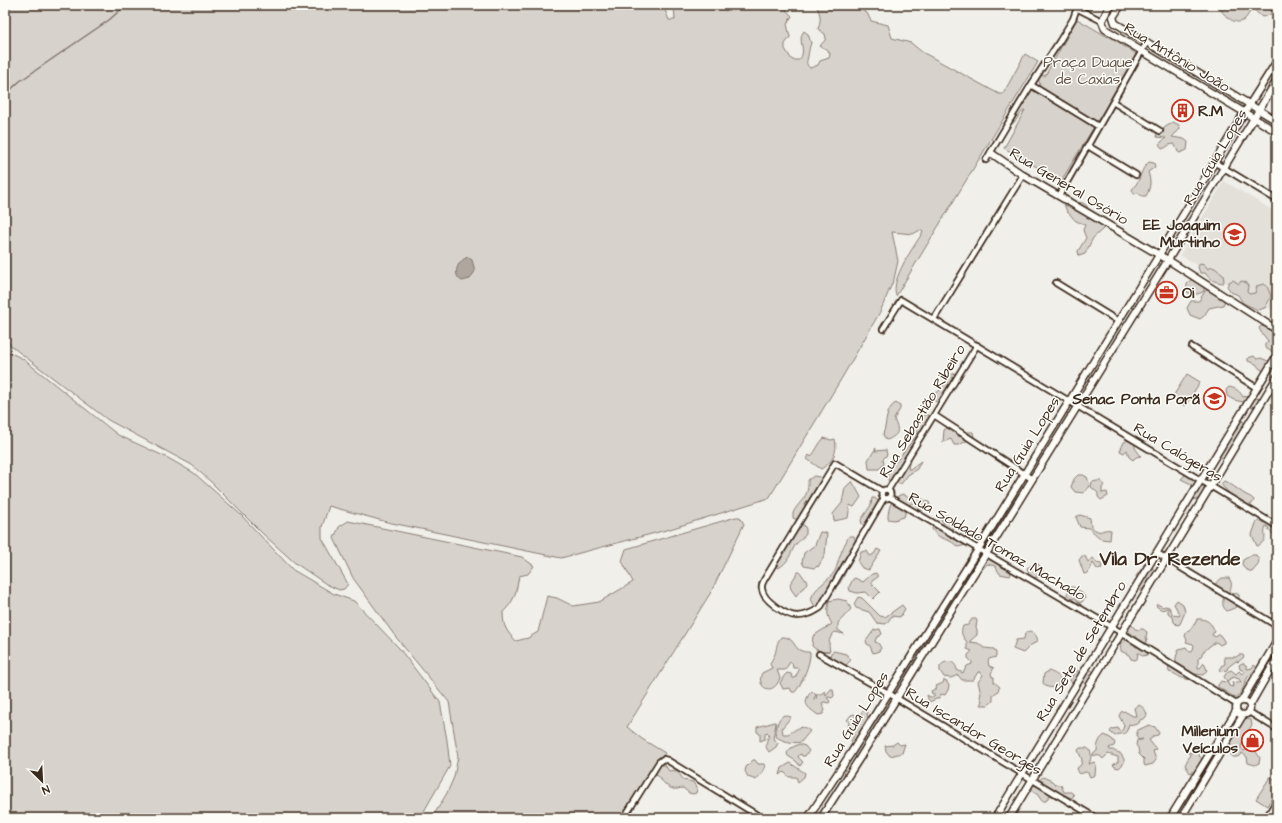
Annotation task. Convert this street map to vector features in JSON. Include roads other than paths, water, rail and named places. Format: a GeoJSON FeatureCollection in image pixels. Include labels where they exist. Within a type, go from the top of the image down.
{"type":"FeatureCollection","features":[{"type":"Feature","properties":{"kind":"main road"},"geometry":{"type":"LineString","coordinates":[[1102,21],[1110,5]]}},
{"type":"Feature","properties":{"kind":"main road","name":"Rua Antônio João"},"geometry":{"type":"LineString","coordinates":[[1121,5],[1113,17],[1115,23],[1250,104],[1277,122]]}},
{"type":"Feature","properties":{"kind":"main road","name":"Rua Antônio João"},"geometry":{"type":"LineString","coordinates":[[1102,21],[1105,29],[1277,132]]}},
{"type":"Feature","properties":{"kind":"main road","name":"Rua Guia Lopes"},"geometry":{"type":"LineString","coordinates":[[808,818],[978,548],[1277,61]]}},
{"type":"Feature","properties":{"kind":"main road","name":"Rua Guia Lopes"},"geometry":{"type":"LineString","coordinates":[[821,818],[897,699],[1168,260],[1277,80]]}},
{"type":"Feature","properties":{"kind":"main road","name":"Rua General Osório"},"geometry":{"type":"LineString","coordinates":[[991,153],[1023,175],[1168,260],[1277,330]]}},
{"type":"Feature","properties":{"kind":"main road","name":"Rua Sete de Setembro"},"geometry":{"type":"LineString","coordinates":[[995,818],[1277,355]]}},
{"type":"Feature","properties":{"kind":"main road","name":"Rua Sete de Setembro"},"geometry":{"type":"LineString","coordinates":[[1009,818],[1277,377]]}},
{"type":"Feature","properties":{"kind":"main road"},"geometry":{"type":"LineString","coordinates":[[1243,410],[1254,416]]}},
{"type":"Feature","properties":{"kind":"main road"},"geometry":{"type":"LineString","coordinates":[[1170,818],[1277,641]]}},
{"type":"Feature","properties":{"kind":"main road"},"geometry":{"type":"LineString","coordinates":[[1181,818],[1248,711],[1277,658]]}},
{"type":"Feature","properties":{"kind":"main road"},"geometry":{"type":"LineString","coordinates":[[1238,705],[1247,701],[1248,711]]}},
{"type":"Feature","properties":{"kind":"main road"},"geometry":{"type":"LineString","coordinates":[[1238,705],[1239,714],[1248,711]]}},
{"type":"Feature","properties":{"kind":"street"},"geometry":{"type":"LineString","coordinates":[[986,160],[1031,84],[1063,36],[1073,19],[1077,6],[1102,21]]}},
{"type":"Feature","properties":{"kind":"street"},"geometry":{"type":"LineString","coordinates":[[1059,196],[1147,42]]}},
{"type":"Feature","properties":{"kind":"street"},"geometry":{"type":"LineString","coordinates":[[1031,84],[1098,126]]}},
{"type":"Feature","properties":{"kind":"street"},"geometry":{"type":"LineString","coordinates":[[1113,102],[1160,131]]}},
{"type":"Feature","properties":{"kind":"street"},"geometry":{"type":"LineString","coordinates":[[1088,146],[1136,174]]}},
{"type":"Feature","properties":{"kind":"street"},"geometry":{"type":"LineString","coordinates":[[1214,162],[1277,200]]}},
{"type":"Feature","properties":{"kind":"street"},"geometry":{"type":"LineString","coordinates":[[934,319],[1023,175]]}},
{"type":"Feature","properties":{"kind":"street"},"geometry":{"type":"LineString","coordinates":[[1056,283],[1118,321]]}},
{"type":"Feature","properties":{"kind":"street","name":"Rua Calógeras"},"geometry":{"type":"LineString","coordinates":[[883,330],[901,300],[1277,526]]}},
{"type":"Feature","properties":{"kind":"street","name":"Rua Sebastião Ribeiro"},"geometry":{"type":"LineString","coordinates":[[888,490],[977,345]]}},
{"type":"Feature","properties":{"kind":"street"},"geometry":{"type":"LineString","coordinates":[[1192,347],[1257,388]]}},
{"type":"Feature","properties":{"kind":"street"},"geometry":{"type":"LineString","coordinates":[[934,416],[1032,479]]}},
{"type":"Feature","properties":{"kind":"street","name":"Rua Sebastião Ribeiro"},"geometry":{"type":"LineString","coordinates":[[882,491],[835,464],[764,580],[762,589],[764,596],[777,608],[795,616],[808,615],[820,608],[884,498]]}},
{"type":"Feature","properties":{"kind":"street"},"geometry":{"type":"LineString","coordinates":[[886,489],[888,490],[890,497],[884,498],[881,496],[882,491],[886,489]]}},
{"type":"Feature","properties":{"kind":"street","name":"Rua Soldado Tomaz Machado"},"geometry":{"type":"LineString","coordinates":[[890,497],[1122,633],[1238,705]]}},
{"type":"Feature","properties":{"kind":"street"},"geometry":{"type":"LineString","coordinates":[[1157,552],[1277,626]]}},
{"type":"Feature","properties":{"kind":"street","name":"Rua Iscandor Georges"},"geometry":{"type":"LineString","coordinates":[[819,654],[888,693],[1093,817]]}},
{"type":"Feature","properties":{"kind":"street"},"geometry":{"type":"LineString","coordinates":[[1248,711],[1277,729]]}},
{"type":"Feature","properties":{"kind":"street"},"geometry":{"type":"LineString","coordinates":[[624,818],[659,762],[663,759],[762,818]]}},
{"type":"Feature","properties":{"kind":"street"},"geometry":{"type":"LineString","coordinates":[[1266,818],[1277,800]]}},
{"type":"Feature","properties":{"kind":"waterway"},"geometry":{"type":"LineString","coordinates":[[5,95],[20,81],[109,20],[126,5]]}},
{"type":"Feature","properties":{"kind":"place","name":"R.M"},"geometry":{"type":"Point","coordinates":[1182,111]}},
{"type":"Feature","properties":{"kind":"place","name":"EE Joaquim Murtinho"},"geometry":{"type":"Point","coordinates":[1235,234]}},
{"type":"Feature","properties":{"kind":"place","name":"Oi"},"geometry":{"type":"Point","coordinates":[1167,293]}},
{"type":"Feature","properties":{"kind":"place","name":"Senac Ponta Porã"},"geometry":{"type":"Point","coordinates":[1215,399]}},
{"type":"Feature","properties":{"kind":"place","name":"Millenium Veículos"},"geometry":{"type":"Point","coordinates":[1253,740]}},
{"type":"Feature","properties":{"kind":"district","name":"Vila Dr. Rezende"},"geometry":{"type":"Point","coordinates":[1170,558]}},
{"type":"Feature","properties":{"kind":"park label","name":"Praça Duque de Caxias"},"geometry":{"type":"Point","coordinates":[1088,70]}}]}
